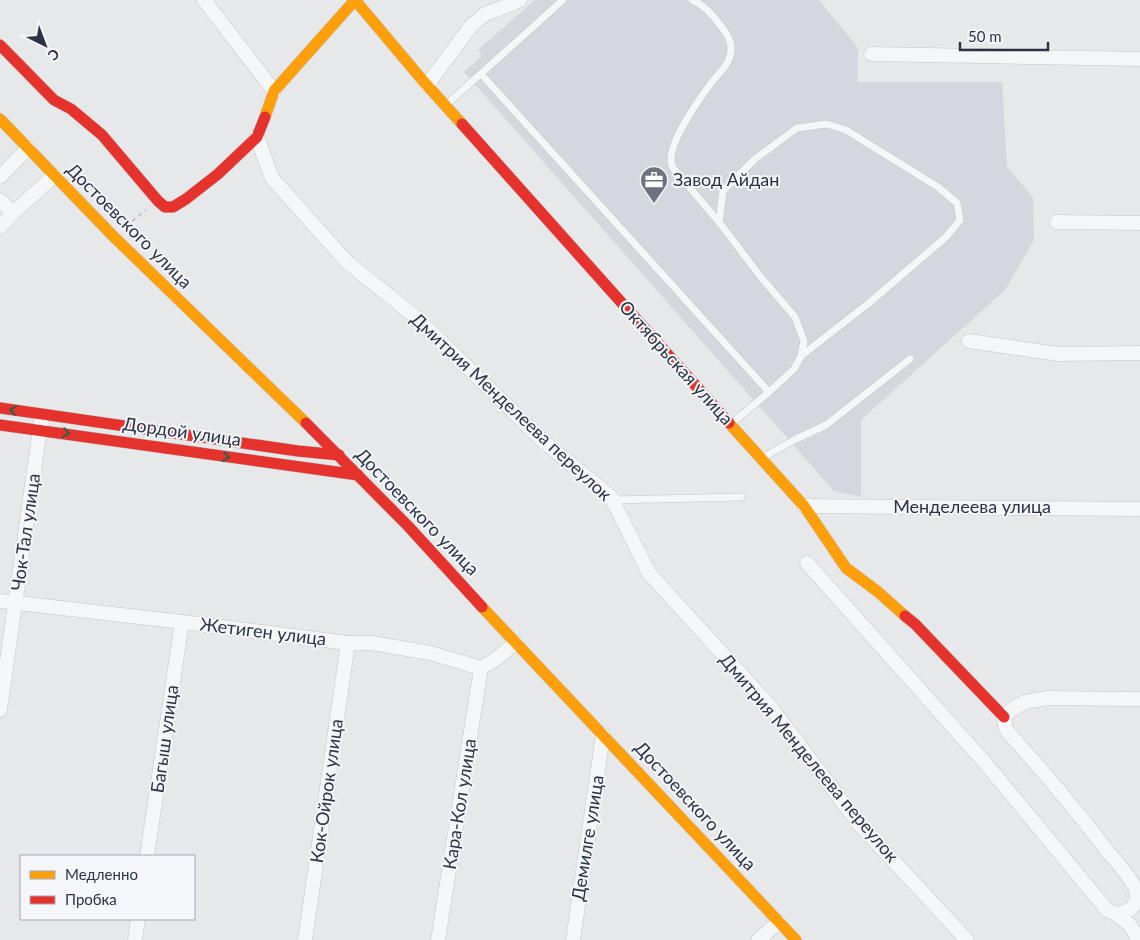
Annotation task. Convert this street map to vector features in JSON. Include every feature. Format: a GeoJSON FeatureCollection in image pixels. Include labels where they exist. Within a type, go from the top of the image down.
{"type":"FeatureCollection","features":[{"type":"Feature","properties":{"kind":"street"},"geometry":{"type":"LineString","coordinates":[[204,0],[274,91]]}},
{"type":"Feature","properties":{"kind":"street"},"geometry":{"type":"LineString","coordinates":[[0,45],[54,100],[71,109],[102,135],[158,201],[165,207],[173,207],[218,174],[257,137],[274,91],[355,0]]}},
{"type":"Feature","properties":{"kind":"street","name":"Октябрьская улица"},"geometry":{"type":"LineString","coordinates":[[355,0],[427,85],[804,506],[846,568],[877,591],[915,624],[1004,717]]}},
{"type":"Feature","properties":{"kind":"street"},"geometry":{"type":"LineString","coordinates":[[427,85],[471,26],[486,14],[520,0]]}},
{"type":"Feature","properties":{"kind":"street"},"geometry":{"type":"LineString","coordinates":[[871,54],[1140,60]]}},
{"type":"Feature","properties":{"kind":"street","name":"Достоевского улица"},"geometry":{"type":"LineString","coordinates":[[0,119],[113,236],[339,455],[408,526],[515,643],[796,940]]}},
{"type":"Feature","properties":{"kind":"street","name":"Дмитрия Менделеева переулок"},"geometry":{"type":"LineString","coordinates":[[257,137],[272,178],[347,262],[417,318],[543,441],[611,497],[649,573],[769,705],[860,825],[967,940]]}},
{"type":"Feature","properties":{"kind":"street"},"geometry":{"type":"LineString","coordinates":[[0,177],[28,148]]}},
{"type":"Feature","properties":{"kind":"street"},"geometry":{"type":"LineString","coordinates":[[0,227],[54,176]]}},
{"type":"Feature","properties":{"kind":"street"},"geometry":{"type":"LineString","coordinates":[[0,200],[13,213]]}},
{"type":"Feature","properties":{"kind":"street"},"geometry":{"type":"LineString","coordinates":[[1057,222],[1140,223]]}},
{"type":"Feature","properties":{"kind":"street"},"geometry":{"type":"LineString","coordinates":[[969,341],[1058,354],[1140,353]]}},
{"type":"Feature","properties":{"kind":"street","name":"Дордой улица"},"geometry":{"type":"LineString","coordinates":[[0,408],[298,451],[339,455]]}},
{"type":"Feature","properties":{"kind":"street","name":"Чок-Тал улица"},"geometry":{"type":"LineString","coordinates":[[0,710],[43,414]]}},
{"type":"Feature","properties":{"kind":"street","name":"Дордой улица"},"geometry":{"type":"LineString","coordinates":[[0,424],[358,475]]}},
{"type":"Feature","properties":{"kind":"street"},"geometry":{"type":"LineString","coordinates":[[298,451],[308,444],[311,438],[308,425]]}},
{"type":"Feature","properties":{"kind":"street"},"geometry":{"type":"LineString","coordinates":[[323,471],[339,455]]}},
{"type":"Feature","properties":{"kind":"street","name":"Менделеева улица"},"geometry":{"type":"LineString","coordinates":[[804,506],[1140,509]]}},
{"type":"Feature","properties":{"kind":"street"},"geometry":{"type":"LineString","coordinates":[[807,563],[986,764],[1107,910],[1130,925],[1139,940]]}},
{"type":"Feature","properties":{"kind":"street","name":"Жетиген улица"},"geometry":{"type":"LineString","coordinates":[[0,600],[348,643],[372,643],[430,653],[481,668]]}},
{"type":"Feature","properties":{"kind":"street","name":"Багыш улица"},"geometry":{"type":"LineString","coordinates":[[148,855],[182,622]]}},
{"type":"Feature","properties":{"kind":"street","name":"Кок-Ойрок улица"},"geometry":{"type":"LineString","coordinates":[[305,940],[348,643]]}},
{"type":"Feature","properties":{"kind":"street"},"geometry":{"type":"LineString","coordinates":[[481,668],[496,659],[515,643]]}},
{"type":"Feature","properties":{"kind":"street","name":"Кара-Кол улица"},"geometry":{"type":"LineString","coordinates":[[438,940],[481,668]]}},
{"type":"Feature","properties":{"kind":"street"},"geometry":{"type":"LineString","coordinates":[[1114,913],[1122,914],[1132,908],[1137,898],[1136,890],[1127,875],[1087,824],[1008,731],[1005,726],[1004,717],[1014,708],[1025,702],[1048,698],[1140,698]]}},
{"type":"Feature","properties":{"kind":"street","name":"Демилге улица"},"geometry":{"type":"LineString","coordinates":[[573,940],[603,735]]}},
{"type":"Feature","properties":{"kind":"street"},"geometry":{"type":"LineString","coordinates":[[135,940],[138,920]]}},
{"type":"Feature","properties":{"kind":"street"},"geometry":{"type":"LineString","coordinates":[[758,940],[779,922]]}},
{"type":"Feature","properties":{"kind":"lane"},"geometry":{"type":"LineString","coordinates":[[446,106],[563,0]]}},
{"type":"Feature","properties":{"kind":"lane"},"geometry":{"type":"LineString","coordinates":[[692,0],[698,2],[714,16],[728,35],[732,48],[730,58],[694,106],[675,142],[671,160],[673,168],[795,317],[804,341],[801,356],[794,369],[770,392],[731,424]]}},
{"type":"Feature","properties":{"kind":"lane"},"geometry":{"type":"LineString","coordinates":[[481,74],[770,392]]}},
{"type":"Feature","properties":{"kind":"lane"},"geometry":{"type":"LineString","coordinates":[[719,222],[723,191],[755,159],[798,128],[827,124],[846,130],[938,187],[957,203],[960,220],[946,237],[870,303],[801,356]]}},
{"type":"Feature","properties":{"kind":"lane"},"geometry":{"type":"LineString","coordinates":[[762,458],[826,425],[910,359]]}},
{"type":"Feature","properties":{"kind":"lane"},"geometry":{"type":"LineString","coordinates":[[612,500],[741,497]]}},
{"type":"Feature","properties":{"kind":"path"},"geometry":{"type":"LineString","coordinates":[[113,236],[158,201]]}},
{"type":"Feature","properties":{"kind":"shaded area","name":"Завод Айдан"},"geometry":{"type":"Polygon","coordinates":[[[535,0],[819,0],[858,48],[858,82],[1002,82],[1007,167],[1033,197],[1034,240],[1005,290],[861,420],[861,497],[834,491],[464,72],[482,56],[478,50],[535,0]]]}},
{"type":"Feature","properties":{"kind":"traffic: slow"},"geometry":{"type":"LineString","coordinates":[[265,117],[274,91],[355,0],[462,124]]}},
{"type":"Feature","properties":{"kind":"traffic: slow"},"geometry":{"type":"LineString","coordinates":[[0,119],[113,236],[306,423]]}},
{"type":"Feature","properties":{"kind":"traffic: slow"},"geometry":{"type":"LineString","coordinates":[[729,423],[804,506],[846,568],[877,591],[905,616]]}},
{"type":"Feature","properties":{"kind":"traffic: slow"},"geometry":{"type":"LineString","coordinates":[[482,607],[796,940]]}},
{"type":"Feature","properties":{"kind":"traffic: jam"},"geometry":{"type":"LineString","coordinates":[[0,45],[54,100],[71,109],[102,135],[165,207],[173,207],[186,199],[218,174],[257,137],[265,117]]}},
{"type":"Feature","properties":{"kind":"traffic: jam"},"geometry":{"type":"LineString","coordinates":[[462,124],[729,423]]}},
{"type":"Feature","properties":{"kind":"traffic: jam"},"geometry":{"type":"LineString","coordinates":[[0,408],[298,451],[339,455]]}},
{"type":"Feature","properties":{"kind":"traffic: jam"},"geometry":{"type":"LineString","coordinates":[[306,423],[408,526],[482,607]]}},
{"type":"Feature","properties":{"kind":"traffic: jam"},"geometry":{"type":"LineString","coordinates":[[0,425],[358,475]]}},
{"type":"Feature","properties":{"kind":"traffic: jam"},"geometry":{"type":"LineString","coordinates":[[905,616],[915,624],[1004,717]]}},
{"type":"Feature","properties":{"kind":"place","name":"Завод Айдан"},"geometry":{"type":"Point","coordinates":[654,204]}}]}
